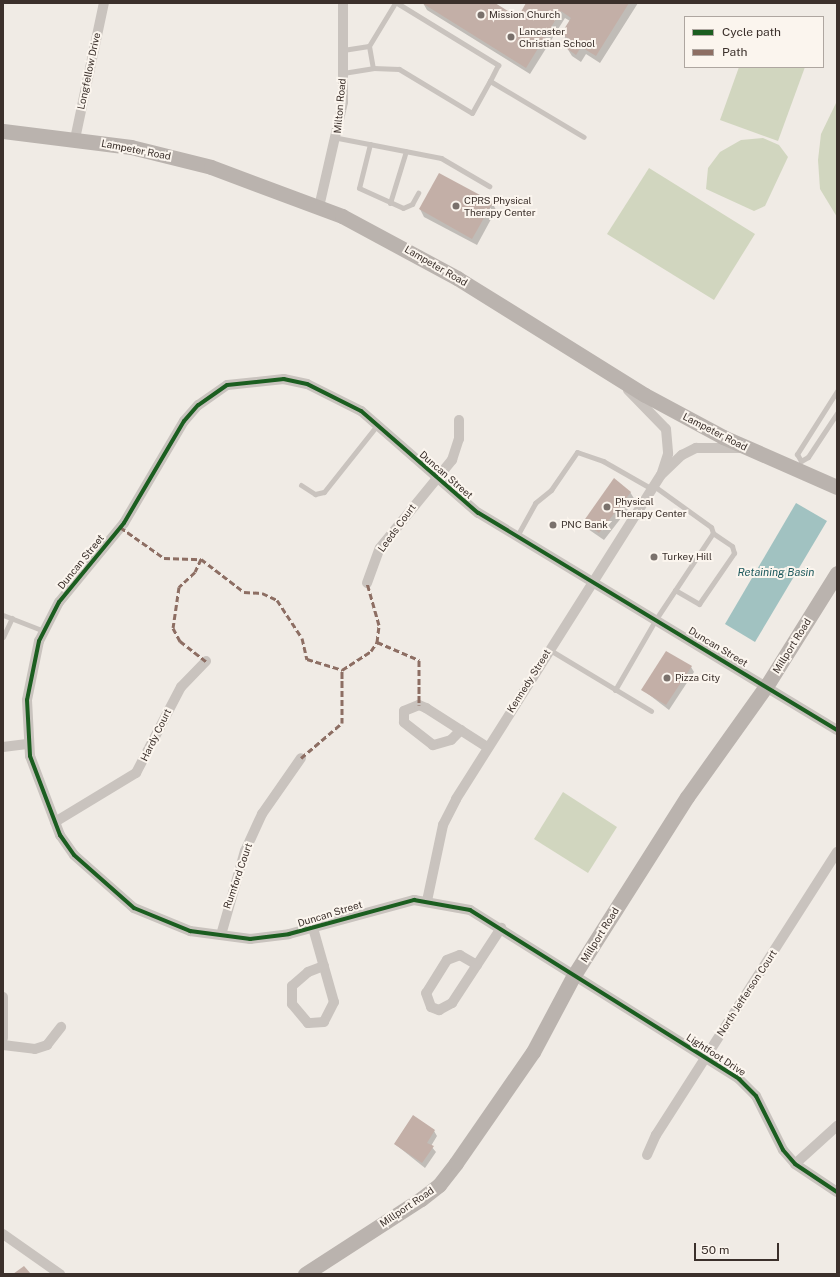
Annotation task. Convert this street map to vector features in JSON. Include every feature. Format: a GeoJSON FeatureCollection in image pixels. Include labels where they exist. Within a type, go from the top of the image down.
{"type":"FeatureCollection","features":[{"type":"Feature","properties":{"kind":"main road","name":"Lampeter Road"},"geometry":{"type":"LineString","coordinates":[[3,131],[131,147],[211,167],[320,207],[380,234],[458,278],[614,378],[746,448],[799,466],[837,487]]}},
{"type":"Feature","properties":{"kind":"main road","name":"Millport Road"},"geometry":{"type":"LineString","coordinates":[[305,1274],[439,1185],[533,1052],[574,975],[687,797],[767,685],[837,573]]}},
{"type":"Feature","properties":{"kind":"street","name":"Longfellow Drive"},"geometry":{"type":"LineString","coordinates":[[75,139],[104,3]]}},
{"type":"Feature","properties":{"kind":"street","name":"Milton Road"},"geometry":{"type":"LineString","coordinates":[[320,207],[338,138],[344,50],[343,3]]}},
{"type":"Feature","properties":{"kind":"street","name":"Kennedy Street"},"geometry":{"type":"LineString","coordinates":[[614,378],[666,429],[668,454],[661,475]]}},
{"type":"Feature","properties":{"kind":"street","name":"Duncan Street"},"geometry":{"type":"LineString","coordinates":[[574,975],[470,910],[427,901],[394,904],[313,928],[270,938],[221,935],[190,931],[134,908],[74,855],[55,822],[39,787],[29,744],[27,700],[34,657],[44,631],[59,602],[139,500],[184,421],[209,396],[227,385],[241,382],[284,379],[328,394],[378,424],[435,478],[478,513],[767,685],[837,730]]}},
{"type":"Feature","properties":{"kind":"street","name":"Leeds Court"},"geometry":{"type":"LineString","coordinates":[[367,583],[380,548],[457,451],[459,420]]}},
{"type":"Feature","properties":{"kind":"street","name":"Kennedy Street"},"geometry":{"type":"LineString","coordinates":[[427,901],[443,825],[487,747],[661,475],[682,454],[696,448],[746,448]]}},
{"type":"Feature","properties":{"kind":"street","name":"Hardy Court"},"geometry":{"type":"LineString","coordinates":[[55,822],[136,773],[181,687],[206,661]]}},
{"type":"Feature","properties":{"kind":"street"},"geometry":{"type":"LineString","coordinates":[[461,730],[451,740],[433,745],[408,728],[404,722],[404,711],[419,705],[461,730],[487,747]]}},
{"type":"Feature","properties":{"kind":"street"},"geometry":{"type":"LineString","coordinates":[[3,747],[29,744]]}},
{"type":"Feature","properties":{"kind":"street","name":"Rumford Court"},"geometry":{"type":"LineString","coordinates":[[221,935],[245,851],[262,814],[301,758]]}},
{"type":"Feature","properties":{"kind":"street","name":"North Jefferson Court"},"geometry":{"type":"LineString","coordinates":[[647,1155],[656,1135],[837,852]]}},
{"type":"Feature","properties":{"kind":"street"},"geometry":{"type":"LineString","coordinates":[[313,928],[324,966],[334,1002],[324,1022],[308,1023],[292,1004],[292,986],[308,972],[324,966]]}},
{"type":"Feature","properties":{"kind":"street"},"geometry":{"type":"LineString","coordinates":[[477,965],[460,955],[447,960],[426,993],[431,1007],[439,1010],[452,1004],[501,928]]}},
{"type":"Feature","properties":{"kind":"street","name":"Lightfoot Drive"},"geometry":{"type":"LineString","coordinates":[[574,975],[705,1057],[746,1085],[795,1164],[837,1192]]}},
{"type":"Feature","properties":{"kind":"street"},"geometry":{"type":"LineString","coordinates":[[3,997],[3,1038]]}},
{"type":"Feature","properties":{"kind":"street"},"geometry":{"type":"LineString","coordinates":[[3,1045],[35,1049],[47,1045],[61,1027]]}},
{"type":"Feature","properties":{"kind":"street"},"geometry":{"type":"LineString","coordinates":[[795,1164],[837,1126]]}},
{"type":"Feature","properties":{"kind":"street"},"geometry":{"type":"LineString","coordinates":[[3,1234],[60,1274]]}},
{"type":"Feature","properties":{"kind":"lane"},"geometry":{"type":"LineString","coordinates":[[343,73],[373,68],[399,69],[472,113],[498,65],[396,3],[369,46],[373,68]]}},
{"type":"Feature","properties":{"kind":"lane"},"geometry":{"type":"LineString","coordinates":[[344,50],[369,46]]}},
{"type":"Feature","properties":{"kind":"lane"},"geometry":{"type":"LineString","coordinates":[[490,81],[584,137]]}},
{"type":"Feature","properties":{"kind":"lane"},"geometry":{"type":"LineString","coordinates":[[338,138],[441,158],[489,186]]}},
{"type":"Feature","properties":{"kind":"lane"},"geometry":{"type":"LineString","coordinates":[[370,144],[359,188],[390,203],[406,208],[418,193]]}},
{"type":"Feature","properties":{"kind":"lane"},"geometry":{"type":"LineString","coordinates":[[390,203],[406,151]]}},
{"type":"Feature","properties":{"kind":"lane"},"geometry":{"type":"LineString","coordinates":[[799,466],[797,454],[837,391]]}},
{"type":"Feature","properties":{"kind":"lane"},"geometry":{"type":"LineString","coordinates":[[799,466],[808,457],[837,413]]}},
{"type":"Feature","properties":{"kind":"lane"},"geometry":{"type":"LineString","coordinates":[[301,484],[316,494],[324,492],[378,424]]}},
{"type":"Feature","properties":{"kind":"lane"},"geometry":{"type":"LineString","coordinates":[[517,536],[535,503],[551,490],[577,452],[603,461],[653,487],[711,526],[713,533],[732,546],[734,553],[699,604],[675,590]]}},
{"type":"Feature","properties":{"kind":"lane"},"geometry":{"type":"LineString","coordinates":[[615,690],[656,619],[713,533]]}},
{"type":"Feature","properties":{"kind":"lane"},"geometry":{"type":"LineString","coordinates":[[3,615],[44,631]]}},
{"type":"Feature","properties":{"kind":"lane"},"geometry":{"type":"LineString","coordinates":[[3,637],[12,618]]}},
{"type":"Feature","properties":{"kind":"lane"},"geometry":{"type":"LineString","coordinates":[[549,650],[651,711]]}},
{"type":"Feature","properties":{"kind":"green space"},"geometry":{"type":"Polygon","coordinates":[[[739,68],[805,68],[778,141],[720,120],[739,68]]]}},
{"type":"Feature","properties":{"kind":"green space"},"geometry":{"type":"Polygon","coordinates":[[[837,101],[837,217],[820,189],[818,160],[821,134],[837,101]]]}},
{"type":"Feature","properties":{"kind":"green space"},"geometry":{"type":"Polygon","coordinates":[[[763,138],[779,145],[788,157],[765,206],[754,211],[706,189],[708,168],[720,152],[741,140],[763,138]]]}},
{"type":"Feature","properties":{"kind":"green space"},"geometry":{"type":"Polygon","coordinates":[[[649,168],[755,234],[714,300],[607,234],[649,168]]]}},
{"type":"Feature","properties":{"kind":"green space"},"geometry":{"type":"Polygon","coordinates":[[[563,792],[617,827],[588,873],[534,839],[563,792]]]}},
{"type":"Feature","properties":{"kind":"water","name":"Retaining Basin"},"geometry":{"type":"Polygon","coordinates":[[[796,503],[827,521],[755,642],[725,624],[796,503]]]}},
{"type":"Feature","properties":{"kind":"building","name":"Lancaster Christian School"},"geometry":{"type":"Polygon","coordinates":[[[422,3],[495,3],[518,17],[526,3],[629,3],[596,56],[581,47],[576,55],[566,48],[571,40],[561,34],[571,18],[561,11],[526,68],[422,3]]]}},
{"type":"Feature","properties":{"kind":"building","name":"CPRS Physical Therapy Center"},"geometry":{"type":"Polygon","coordinates":[[[439,173],[493,202],[472,239],[419,209],[439,173]]]}},
{"type":"Feature","properties":{"kind":"building","name":"Physical Therapy Center"},"geometry":{"type":"Polygon","coordinates":[[[614,478],[631,492],[599,533],[583,522],[614,478]]]}},
{"type":"Feature","properties":{"kind":"building","name":"Pizza City"},"geometry":{"type":"Polygon","coordinates":[[[666,651],[692,666],[666,705],[641,690],[666,651]]]}},
{"type":"Feature","properties":{"kind":"building"},"geometry":{"type":"Polygon","coordinates":[[[413,1115],[435,1130],[427,1143],[434,1146],[422,1163],[394,1144],[413,1115]]]}},
{"type":"Feature","properties":{"kind":"building"},"geometry":{"type":"Polygon","coordinates":[[[24,1266],[31,1274],[13,1274],[24,1266]]]}},
{"type":"Feature","properties":{"kind":"marked path"},"geometry":{"type":"LineString","coordinates":[[120,527],[164,558],[201,559],[244,592],[262,593],[277,600],[302,638],[307,659],[342,670],[371,651],[377,642],[379,625],[367,583]]}},
{"type":"Feature","properties":{"kind":"marked path"},"geometry":{"type":"LineString","coordinates":[[201,559],[195,572],[179,587],[173,628],[180,641],[206,661]]}},
{"type":"Feature","properties":{"kind":"marked path"},"geometry":{"type":"LineString","coordinates":[[377,642],[419,660],[419,705]]}},
{"type":"Feature","properties":{"kind":"marked path"},"geometry":{"type":"LineString","coordinates":[[301,758],[342,723],[342,670]]}},
{"type":"Feature","properties":{"kind":"cycle path"},"geometry":{"type":"LineString","coordinates":[[837,730],[478,513],[361,411],[307,384],[284,379],[227,385],[198,405],[184,421],[124,523],[59,602],[39,641],[27,700],[30,756],[60,835],[74,855],[134,908],[190,931],[250,939],[289,934],[414,900],[470,910],[739,1079],[756,1096],[783,1150],[795,1164],[837,1192]]}},
{"type":"Feature","properties":{"kind":"place","name":"Mission Church"},"geometry":{"type":"Point","coordinates":[481,15]}},
{"type":"Feature","properties":{"kind":"place","name":"Lancaster Christian School"},"geometry":{"type":"Point","coordinates":[511,37]}},
{"type":"Feature","properties":{"kind":"place","name":"CPRS Physical Therapy Center"},"geometry":{"type":"Point","coordinates":[456,206]}},
{"type":"Feature","properties":{"kind":"place","name":"Physical Therapy Center"},"geometry":{"type":"Point","coordinates":[607,507]}},
{"type":"Feature","properties":{"kind":"place","name":"PNC Bank"},"geometry":{"type":"Point","coordinates":[553,525]}},
{"type":"Feature","properties":{"kind":"place","name":"Turkey Hill"},"geometry":{"type":"Point","coordinates":[654,557]}},
{"type":"Feature","properties":{"kind":"place","name":"Pizza City"},"geometry":{"type":"Point","coordinates":[667,678]}}]}
